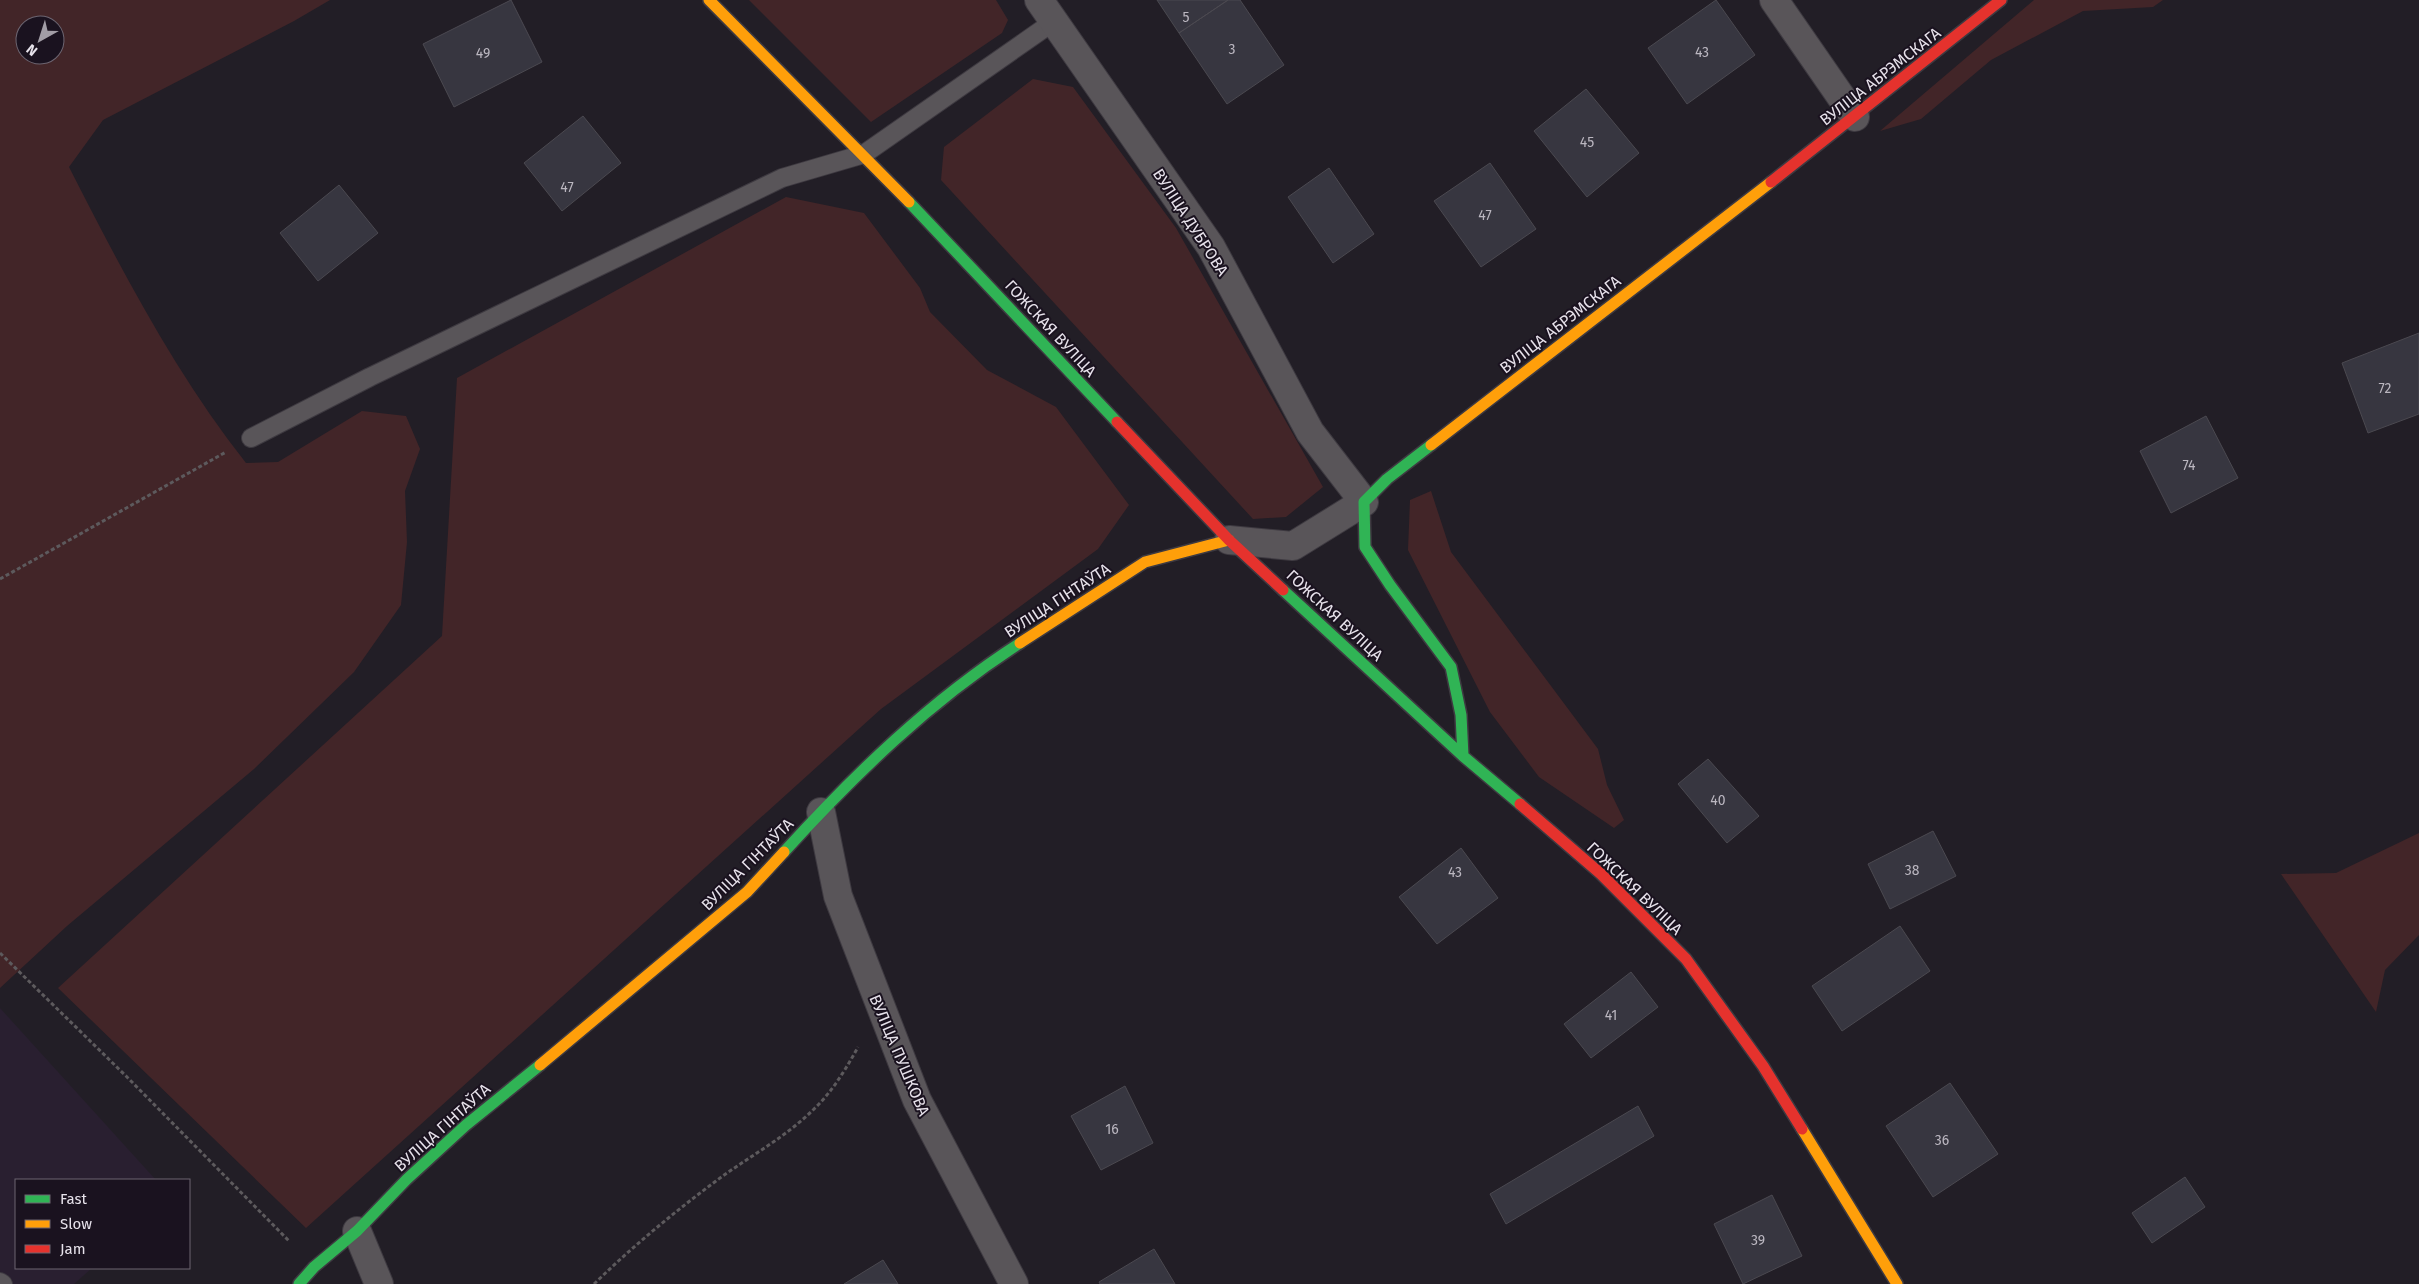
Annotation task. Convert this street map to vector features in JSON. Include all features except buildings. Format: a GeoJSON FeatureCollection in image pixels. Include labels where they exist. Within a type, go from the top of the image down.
{"type":"FeatureCollection","features":[{"type":"Feature","properties":{"kind":"street","name":"ГОЖСКАЯ ВУЛІЦА"},"geometry":{"type":"LineString","coordinates":[[709,0],[864,154],[1229,540],[1463,756],[1601,874],[1686,960],[1763,1066],[1880,1253],[1897,1284]]}},
{"type":"Feature","properties":{"kind":"street"},"geometry":{"type":"LineString","coordinates":[[1774,0],[1855,117]]}},
{"type":"Feature","properties":{"kind":"street","name":"ВУЛІЦА АБРЭМСКАГА"},"geometry":{"type":"LineString","coordinates":[[1364,502],[1387,479],[1855,117],[2001,0]]}},
{"type":"Feature","properties":{"kind":"street","name":"ВУЛІЦА ДУБРОВА"},"geometry":{"type":"LineString","coordinates":[[1046,11],[1211,247],[1310,432],[1364,502]]}},
{"type":"Feature","properties":{"kind":"street"},"geometry":{"type":"LineString","coordinates":[[1229,540],[1293,546],[1364,502]]}},
{"type":"Feature","properties":{"kind":"street"},"geometry":{"type":"LineString","coordinates":[[1364,502],[1364,547],[1451,667],[1461,715],[1463,756]]}},
{"type":"Feature","properties":{"kind":"street","name":"ВУЛІЦА ГІНТАЎТА"},"geometry":{"type":"LineString","coordinates":[[299,1284],[314,1267],[358,1232],[407,1179],[466,1125],[611,1004],[686,946],[747,892],[839,792],[918,718],[976,671],[1145,562],[1229,540]]}},
{"type":"Feature","properties":{"kind":"street","name":"ВУЛІЦА ПУШКОВА"},"geometry":{"type":"LineString","coordinates":[[821,812],[838,896],[917,1100],[1014,1284]]}},
{"type":"Feature","properties":{"kind":"street"},"geometry":{"type":"LineString","coordinates":[[358,1232],[379,1284]]}},
{"type":"Feature","properties":{"kind":"lane"},"geometry":{"type":"LineString","coordinates":[[251,438],[370,377],[782,178],[864,154],[1046,11]]}},
{"type":"Feature","properties":{"kind":"path"},"geometry":{"type":"LineString","coordinates":[[0,579],[251,438]]}},
{"type":"Feature","properties":{"kind":"path"},"geometry":{"type":"LineString","coordinates":[[0,953],[126,1076],[314,1267]]}},
{"type":"Feature","properties":{"kind":"path"},"geometry":{"type":"LineString","coordinates":[[594,1284],[632,1247],[717,1180],[778,1139],[814,1109],[846,1070],[880,1007]]}},
{"type":"Feature","properties":{"kind":"shaded area"},"geometry":{"type":"Polygon","coordinates":[[[0,0],[330,0],[294,21],[103,120],[69,167],[150,319],[220,429],[246,463],[278,462],[362,411],[406,416],[420,449],[405,491],[407,542],[401,605],[354,672],[254,769],[67,926],[0,988],[0,0]]]}},
{"type":"Feature","properties":{"kind":"shaded area"},"geometry":{"type":"Polygon","coordinates":[[[749,0],[996,0],[1008,20],[1002,33],[871,122],[749,0]]]}},
{"type":"Feature","properties":{"kind":"shaded area"},"geometry":{"type":"Polygon","coordinates":[[[2034,0],[2163,0],[2153,7],[2083,11],[1991,60],[1921,119],[1880,131],[2034,0]]]}},
{"type":"Feature","properties":{"kind":"shaded area"},"geometry":{"type":"Polygon","coordinates":[[[1033,79],[1073,87],[1176,228],[1323,487],[1286,517],[1253,519],[941,180],[944,147],[1033,79]]]}},
{"type":"Feature","properties":{"kind":"shaded area"},"geometry":{"type":"Polygon","coordinates":[[[786,197],[864,213],[920,288],[930,312],[987,370],[1056,407],[1129,505],[1098,549],[881,709],[306,1228],[58,988],[442,636],[457,378],[786,197]]]}},
{"type":"Feature","properties":{"kind":"shaded area"},"geometry":{"type":"Polygon","coordinates":[[[1431,491],[1451,552],[1598,749],[1607,785],[1624,820],[1614,828],[1539,777],[1490,712],[1408,550],[1410,500],[1431,491]]]}},
{"type":"Feature","properties":{"kind":"shaded area"},"geometry":{"type":"Polygon","coordinates":[[[2419,833],[2419,935],[2385,970],[2376,1012],[2281,874],[2336,873],[2419,833]]]}},
{"type":"Feature","properties":{"kind":"shaded area"},"geometry":{"type":"Polygon","coordinates":[[[0,1008],[155,1179],[15,1179],[15,1269],[91,1269],[74,1284],[0,1284],[0,1008]]]}},
{"type":"Feature","properties":{"kind":"traffic: fast"},"geometry":{"type":"LineString","coordinates":[[909,202],[1117,422]]}},
{"type":"Feature","properties":{"kind":"traffic: fast"},"geometry":{"type":"LineString","coordinates":[[1431,445],[1387,479],[1364,502],[1365,547],[1390,585],[1451,667],[1461,715],[1463,756]]}},
{"type":"Feature","properties":{"kind":"traffic: fast"},"geometry":{"type":"LineString","coordinates":[[1283,590],[1463,756],[1520,804]]}},
{"type":"Feature","properties":{"kind":"traffic: fast"},"geometry":{"type":"LineString","coordinates":[[784,852],[866,767],[924,714],[987,665],[1020,643]]}},
{"type":"Feature","properties":{"kind":"traffic: fast"},"geometry":{"type":"LineString","coordinates":[[299,1284],[314,1267],[357,1231],[407,1179],[466,1125],[540,1065]]}},
{"type":"Feature","properties":{"kind":"traffic: slow"},"geometry":{"type":"LineString","coordinates":[[709,0],[909,202]]}},
{"type":"Feature","properties":{"kind":"traffic: slow"},"geometry":{"type":"LineString","coordinates":[[1431,445],[1771,182]]}},
{"type":"Feature","properties":{"kind":"traffic: slow"},"geometry":{"type":"LineString","coordinates":[[1020,643],[1145,562],[1229,540]]}},
{"type":"Feature","properties":{"kind":"traffic: slow"},"geometry":{"type":"LineString","coordinates":[[540,1065],[747,892],[784,852]]}},
{"type":"Feature","properties":{"kind":"traffic: slow"},"geometry":{"type":"LineString","coordinates":[[1802,1129],[1897,1284]]}},
{"type":"Feature","properties":{"kind":"traffic: jam"},"geometry":{"type":"LineString","coordinates":[[1771,182],[2001,0]]}},
{"type":"Feature","properties":{"kind":"traffic: jam"},"geometry":{"type":"LineString","coordinates":[[1117,422],[1229,540],[1283,590]]}},
{"type":"Feature","properties":{"kind":"traffic: jam"},"geometry":{"type":"LineString","coordinates":[[1520,804],[1601,874],[1686,959],[1763,1066],[1802,1129]]}}]}
